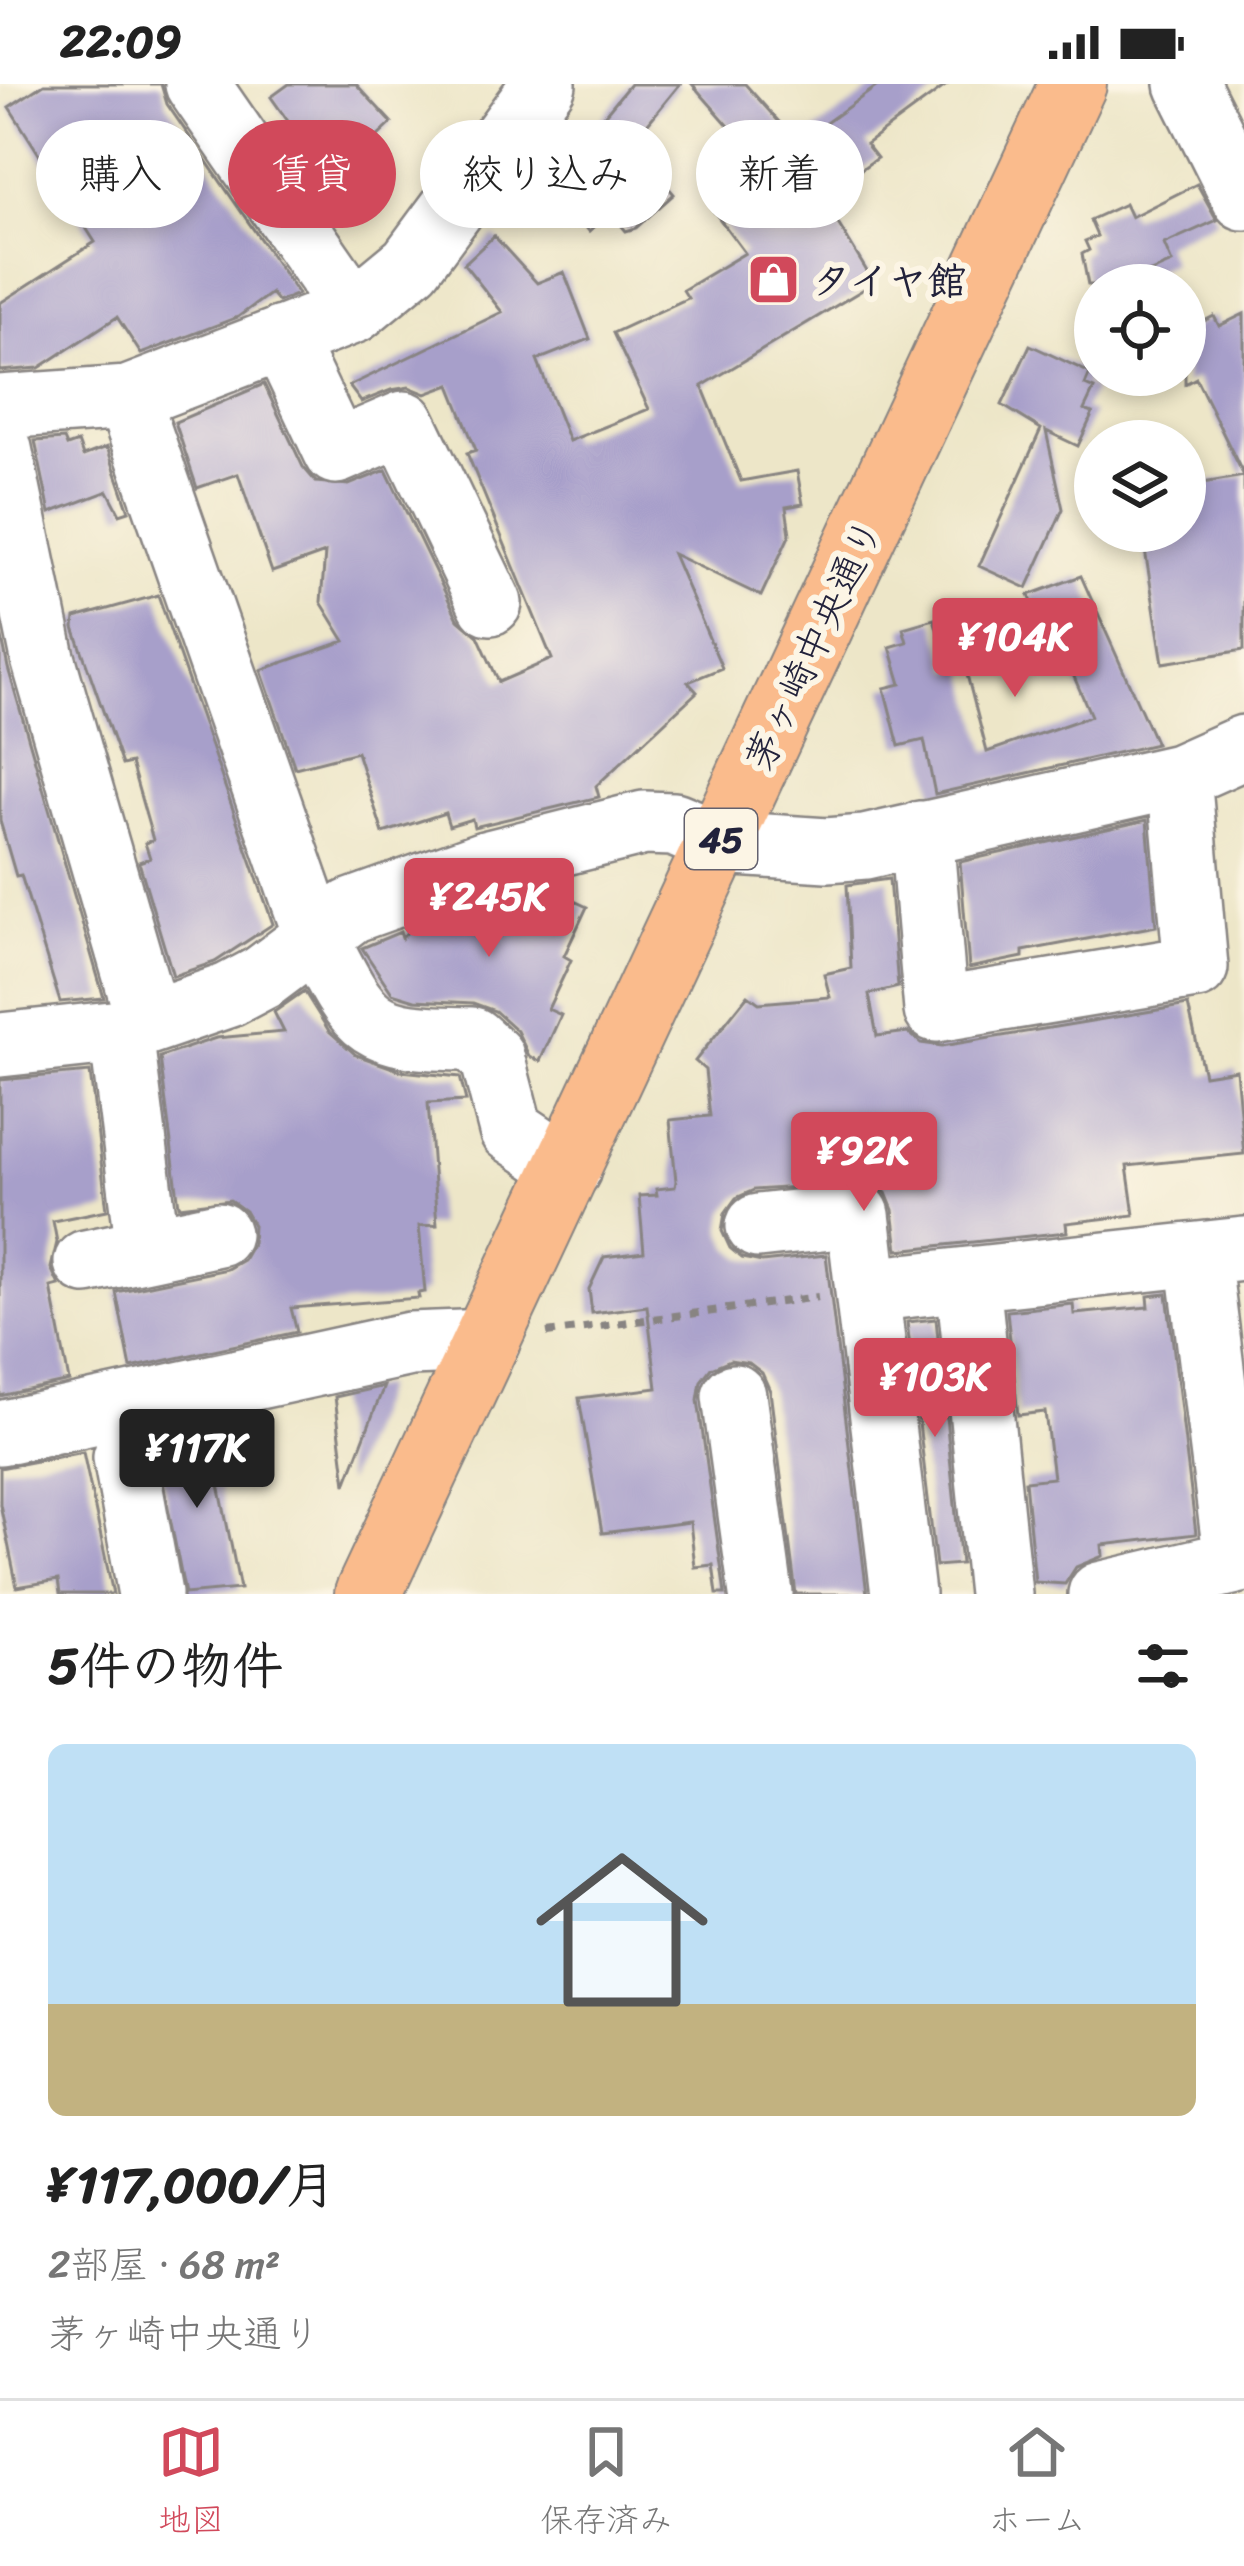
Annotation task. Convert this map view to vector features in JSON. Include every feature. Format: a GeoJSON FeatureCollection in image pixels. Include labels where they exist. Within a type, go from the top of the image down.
{"type":"FeatureCollection","features":[{"type":"Feature","properties":{"kind":"main road","name":"茅ヶ崎中央通り"},"geometry":{"type":"LineString","coordinates":[[368,1594],[516,1337],[569,1169],[1073,84]]}},
{"type":"Feature","properties":{"kind":"street"},"geometry":{"type":"LineString","coordinates":[[197,84],[354,311]]}},
{"type":"Feature","properties":{"kind":"street"},"geometry":{"type":"LineString","coordinates":[[0,407],[128,398],[354,311],[411,263],[544,84]]}},
{"type":"Feature","properties":{"kind":"street"},"geometry":{"type":"LineString","coordinates":[[1187,84],[1244,198]]}},
{"type":"Feature","properties":{"kind":"street"},"geometry":{"type":"LineString","coordinates":[[282,338],[336,452],[404,423],[490,603]]}},
{"type":"Feature","properties":{"kind":"street"},"geometry":{"type":"LineString","coordinates":[[128,398],[316,937],[352,1008],[374,1027],[409,1039],[472,1039],[492,1058],[511,1130],[569,1169]]}},
{"type":"Feature","properties":{"kind":"street"},"geometry":{"type":"LineString","coordinates":[[0,449],[43,658],[135,1026],[148,1249]]}},
{"type":"Feature","properties":{"kind":"street"},"geometry":{"type":"LineString","coordinates":[[0,1045],[135,1026],[229,995],[351,910],[485,862],[644,823],[674,824],[720,843],[826,850],[1179,776],[1244,747]]}},
{"type":"Feature","properties":{"kind":"street"},"geometry":{"type":"LineString","coordinates":[[921,833],[936,1010],[1196,967],[1179,776]]}},
{"type":"Feature","properties":{"kind":"street"},"geometry":{"type":"LineString","coordinates":[[758,1226],[858,1215],[903,1594]]}},
{"type":"Feature","properties":{"kind":"street"},"geometry":{"type":"LineString","coordinates":[[86,1262],[218,1234]]}},
{"type":"Feature","properties":{"kind":"street"},"geometry":{"type":"LineString","coordinates":[[867,1290],[1221,1252],[1240,1561],[1100,1594]]}},
{"type":"Feature","properties":{"kind":"street"},"geometry":{"type":"LineString","coordinates":[[968,1282],[1000,1594]]}},
{"type":"Feature","properties":{"kind":"street"},"geometry":{"type":"LineString","coordinates":[[0,1433],[410,1344],[516,1337]]}},
{"type":"Feature","properties":{"kind":"street"},"geometry":{"type":"LineString","coordinates":[[734,1396],[761,1594]]}},
{"type":"Feature","properties":{"kind":"street"},"geometry":{"type":"LineString","coordinates":[[125,1457],[150,1594]]}},
{"type":"Feature","properties":{"kind":"path"},"geometry":{"type":"LineString","coordinates":[[516,1337],[867,1290]]}},
{"type":"Feature","properties":{"kind":"building"},"geometry":{"type":"Polygon","coordinates":[[[44,84],[161,84],[178,120],[36,120],[36,149],[9,107],[44,84]]]}},
{"type":"Feature","properties":{"kind":"building"},"geometry":{"type":"Polygon","coordinates":[[[289,84],[356,84],[389,120],[287,120],[271,97],[289,84]]]}},
{"type":"Feature","properties":{"kind":"building"},"geometry":{"type":"Polygon","coordinates":[[[630,84],[680,84],[651,120],[600,120],[630,84]]]}},
{"type":"Feature","properties":{"kind":"building"},"geometry":{"type":"Polygon","coordinates":[[[692,84],[745,84],[777,120],[724,120],[692,84]]]}},
{"type":"Feature","properties":{"kind":"building"},"geometry":{"type":"Polygon","coordinates":[[[880,84],[948,84],[866,144],[877,158],[864,167],[864,120],[830,120],[880,84]]]}},
{"type":"Feature","properties":{"kind":"building"},"geometry":{"type":"Polygon","coordinates":[[[204,158],[228,192],[228,228],[252,228],[298,294],[278,302],[271,293],[238,317],[141,354],[117,317],[39,368],[0,371],[0,303],[95,242],[86,228],[204,228],[204,158]]]}},
{"type":"Feature","properties":{"kind":"building"},"geometry":{"type":"Polygon","coordinates":[[[1197,184],[1217,220],[1164,244],[1170,264],[1084,264],[1082,254],[1089,250],[1085,241],[1097,236],[1090,220],[1125,204],[1131,217],[1197,184]]]}},
{"type":"Feature","properties":{"kind":"building"},"geometry":{"type":"Polygon","coordinates":[[[726,228],[841,228],[874,283],[702,386],[741,481],[797,471],[803,504],[786,507],[790,534],[761,596],[673,554],[722,668],[688,682],[697,692],[596,786],[599,797],[474,827],[472,819],[449,826],[445,813],[383,833],[357,752],[295,768],[261,670],[345,641],[321,602],[325,553],[272,572],[238,474],[197,488],[175,422],[264,384],[303,467],[316,482],[349,485],[386,470],[458,619],[478,636],[499,682],[552,659],[467,453],[476,450],[450,385],[426,394],[409,387],[391,390],[361,402],[349,386],[502,312],[464,264],[494,236],[537,283],[564,272],[590,339],[537,360],[569,441],[649,409],[613,333],[688,298],[683,290],[745,253],[726,228]]]}},
{"type":"Feature","properties":{"kind":"building"},"geometry":{"type":"Polygon","coordinates":[[[1244,314],[1244,476],[1205,396],[1206,320],[1214,316],[1219,326],[1244,314]]]}},
{"type":"Feature","properties":{"kind":"building"},"geometry":{"type":"Polygon","coordinates":[[[1030,345],[1074,366],[1074,396],[1091,396],[1084,410],[1093,413],[1090,420],[1074,420],[1074,444],[1046,431],[1063,509],[1027,588],[979,566],[1041,429],[1002,405],[1030,345]]]}},
{"type":"Feature","properties":{"kind":"building"},"geometry":{"type":"Polygon","coordinates":[[[64,439],[67,446],[78,442],[83,456],[107,447],[129,511],[120,514],[108,491],[50,513],[35,441],[64,439]]]}},
{"type":"Feature","properties":{"kind":"building"},"geometry":{"type":"Polygon","coordinates":[[[1244,476],[1244,650],[1163,663],[1145,552],[1206,552],[1206,482],[1244,476]]]}},
{"type":"Feature","properties":{"kind":"building"},"geometry":{"type":"Polygon","coordinates":[[[1081,576],[1156,744],[935,794],[924,740],[899,746],[884,688],[901,684],[890,647],[907,642],[903,628],[934,619],[950,671],[965,667],[987,752],[1091,716],[1062,649],[1054,652],[1029,595],[1081,576]]]}},
{"type":"Feature","properties":{"kind":"building"},"geometry":{"type":"Polygon","coordinates":[[[158,595],[273,924],[215,962],[173,976],[139,862],[150,858],[145,843],[153,840],[131,763],[122,765],[74,628],[75,618],[158,595]]]}},
{"type":"Feature","properties":{"kind":"building"},"geometry":{"type":"Polygon","coordinates":[[[0,628],[104,998],[60,1002],[0,821],[0,628]]]}},
{"type":"Feature","properties":{"kind":"building"},"geometry":{"type":"Polygon","coordinates":[[[1147,820],[1156,926],[1023,951],[1023,957],[969,968],[960,862],[1147,820]]]}},
{"type":"Feature","properties":{"kind":"building"},"geometry":{"type":"Polygon","coordinates":[[[889,879],[898,987],[869,994],[877,1036],[908,1032],[921,1043],[942,1046],[1188,1005],[1204,1075],[1236,1070],[1244,1154],[1127,1166],[1134,1215],[1066,1223],[1067,1232],[898,1250],[893,1210],[886,1193],[871,1182],[754,1190],[736,1198],[725,1213],[722,1231],[730,1248],[742,1258],[762,1262],[826,1255],[867,1594],[796,1594],[770,1391],[762,1373],[749,1363],[730,1360],[711,1368],[701,1381],[698,1400],[725,1594],[717,1594],[713,1565],[695,1567],[690,1522],[602,1533],[579,1398],[657,1388],[647,1306],[592,1313],[589,1289],[604,1257],[644,1252],[639,1196],[675,1187],[670,1120],[710,1116],[705,1070],[695,1061],[748,995],[759,1003],[830,997],[824,974],[851,968],[847,885],[889,879]]]}},
{"type":"Feature","properties":{"kind":"building"},"geometry":{"type":"Polygon","coordinates":[[[542,886],[587,907],[564,956],[571,960],[548,1009],[561,1015],[540,1061],[529,1056],[517,1031],[495,1011],[473,1003],[415,1000],[392,993],[362,948],[400,932],[402,938],[411,928],[450,914],[456,919],[464,909],[542,886]]]}},
{"type":"Feature","properties":{"kind":"building"},"geometry":{"type":"Polygon","coordinates":[[[304,991],[329,1031],[356,1055],[401,1071],[460,1077],[466,1101],[428,1103],[437,1225],[419,1226],[425,1292],[418,1293],[419,1298],[291,1308],[297,1332],[131,1368],[116,1292],[227,1269],[243,1260],[252,1244],[253,1225],[230,1200],[179,1206],[160,1057],[216,1038],[284,1032],[274,1012],[304,991]]]}},
{"type":"Feature","properties":{"kind":"building"},"geometry":{"type":"Polygon","coordinates":[[[90,1072],[107,1210],[53,1221],[57,1242],[51,1268],[59,1285],[51,1287],[69,1381],[0,1396],[0,1080],[90,1072]]]}},
{"type":"Feature","properties":{"kind":"building"},"geometry":{"type":"Polygon","coordinates":[[[1167,1294],[1196,1534],[1102,1545],[1103,1556],[1076,1567],[1065,1584],[1035,1582],[1025,1481],[1053,1478],[1045,1412],[1018,1415],[1007,1311],[1073,1304],[1074,1314],[1149,1307],[1148,1296],[1167,1294]]]}},
{"type":"Feature","properties":{"kind":"building"},"geometry":{"type":"Polygon","coordinates":[[[936,1319],[961,1564],[936,1566],[907,1322],[936,1319]]]}},
{"type":"Feature","properties":{"kind":"building"},"geometry":{"type":"Polygon","coordinates":[[[384,1386],[346,1484],[335,1397],[384,1386]]]}},
{"type":"Feature","properties":{"kind":"building"},"geometry":{"type":"Polygon","coordinates":[[[207,1425],[240,1589],[185,1594],[154,1436],[207,1425]]]}},
{"type":"Feature","properties":{"kind":"building"},"geometry":{"type":"Polygon","coordinates":[[[83,1452],[113,1594],[60,1594],[58,1580],[17,1587],[0,1504],[0,1468],[83,1452]]]}},
{"type":"Feature","properties":{"kind":"place","name":"タイヤ館"},"geometry":{"type":"Point","coordinates":[773,280]}}]}
